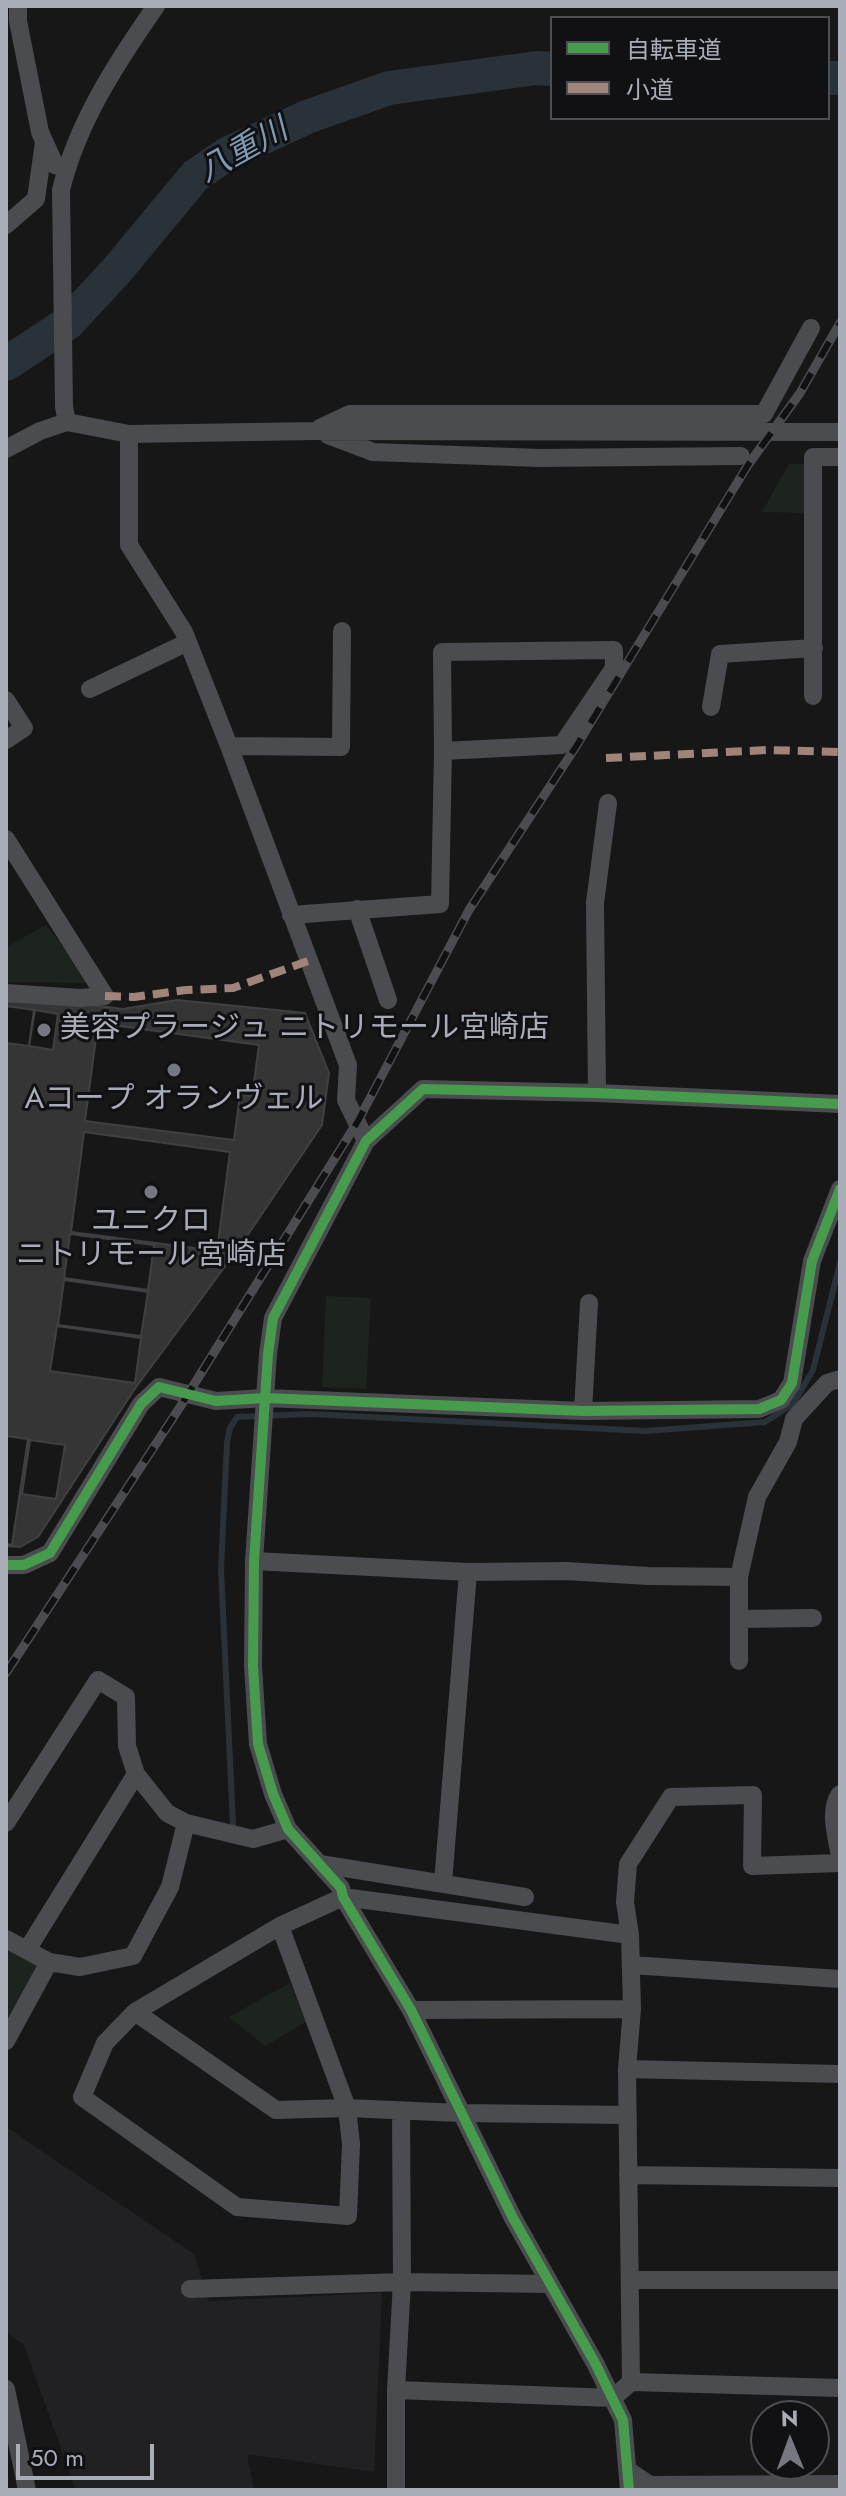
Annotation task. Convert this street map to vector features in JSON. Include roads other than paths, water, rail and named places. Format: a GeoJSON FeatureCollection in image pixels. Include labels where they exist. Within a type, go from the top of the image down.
{"type":"FeatureCollection","features":[{"type":"Feature","properties":{"kind":"street"},"geometry":{"type":"LineString","coordinates":[[65,414],[61,190],[67,167],[102,91],[156,6]]}},
{"type":"Feature","properties":{"kind":"street"},"geometry":{"type":"LineString","coordinates":[[14,19],[40,132],[55,165],[67,167]]}},
{"type":"Feature","properties":{"kind":"street"},"geometry":{"type":"LineString","coordinates":[[6,225],[36,199],[44,141]]}},
{"type":"Feature","properties":{"kind":"street"},"geometry":{"type":"LineString","coordinates":[[314,431],[350,414],[764,414],[811,328]]}},
{"type":"Feature","properties":{"kind":"street"},"geometry":{"type":"LineString","coordinates":[[65,414],[129,434],[314,431],[840,432]]}},
{"type":"Feature","properties":{"kind":"street"},"geometry":{"type":"LineString","coordinates":[[6,449],[65,414]]}},
{"type":"Feature","properties":{"kind":"street"},"geometry":{"type":"LineString","coordinates":[[314,431],[373,452],[540,458],[741,456]]}},
{"type":"Feature","properties":{"kind":"street"},"geometry":{"type":"LineString","coordinates":[[129,434],[129,545],[188,642],[348,1065],[346,1100],[366,1141]]}},
{"type":"Feature","properties":{"kind":"street"},"geometry":{"type":"LineString","coordinates":[[813,696],[813,457],[840,457]]}},
{"type":"Feature","properties":{"kind":"street"},"geometry":{"type":"LineString","coordinates":[[229,746],[341,747],[342,631]]}},
{"type":"Feature","properties":{"kind":"street"},"geometry":{"type":"LineString","coordinates":[[90,689],[188,642]]}},
{"type":"Feature","properties":{"kind":"street"},"geometry":{"type":"LineString","coordinates":[[711,707],[720,654],[814,648]]}},
{"type":"Feature","properties":{"kind":"street"},"geometry":{"type":"LineString","coordinates":[[291,915],[440,904],[442,652],[614,650],[614,668],[562,745],[443,751]]}},
{"type":"Feature","properties":{"kind":"street"},"geometry":{"type":"LineString","coordinates":[[6,700],[24,728],[6,740]]}},
{"type":"Feature","properties":{"kind":"street"},"geometry":{"type":"LineString","coordinates":[[597,1093],[595,903],[608,803]]}},
{"type":"Feature","properties":{"kind":"street"},"geometry":{"type":"LineString","coordinates":[[6,839],[105,996],[80,998],[6,993]]}},
{"type":"Feature","properties":{"kind":"street"},"geometry":{"type":"LineString","coordinates":[[357,909],[388,1000]]}},
{"type":"Feature","properties":{"kind":"street"},"geometry":{"type":"LineString","coordinates":[[629,2490],[623,2420],[613,2398],[513,2218],[411,2010],[343,1897],[341,1888],[288,1829],[273,1794],[258,1744],[253,1666],[254,1561],[273,1318],[366,1141],[423,1089],[840,1104]]}},
{"type":"Feature","properties":{"kind":"street"},"geometry":{"type":"LineString","coordinates":[[6,1565],[24,1565],[50,1553],[141,1404],[159,1387],[216,1401],[265,1398],[583,1411],[759,1409],[781,1400],[792,1383],[812,1261],[840,1189]]}},
{"type":"Feature","properties":{"kind":"street"},"geometry":{"type":"LineString","coordinates":[[583,1411],[589,1303]]}},
{"type":"Feature","properties":{"kind":"street"},"geometry":{"type":"LineString","coordinates":[[739,1661],[739,1577],[757,1497],[788,1442],[794,1419],[827,1383],[840,1379]]}},
{"type":"Feature","properties":{"kind":"street"},"geometry":{"type":"LineString","coordinates":[[254,1561],[468,1572],[566,1571],[739,1577]]}},
{"type":"Feature","properties":{"kind":"street"},"geometry":{"type":"LineString","coordinates":[[443,1883],[468,1572]]}},
{"type":"Feature","properties":{"kind":"street"},"geometry":{"type":"LineString","coordinates":[[739,1619],[813,1618]]}},
{"type":"Feature","properties":{"kind":"street"},"geometry":{"type":"LineString","coordinates":[[6,1823],[98,1680],[126,1697],[127,1746],[136,1774],[167,1813],[186,1823],[253,1839],[288,1829]]}},
{"type":"Feature","properties":{"kind":"street"},"geometry":{"type":"LineString","coordinates":[[27,1950],[136,1774]]}},
{"type":"Feature","properties":{"kind":"street"},"geometry":{"type":"LineString","coordinates":[[631,2382],[627,2069],[632,2009],[630,1935],[625,1902],[628,1864],[671,1797],[753,1795],[752,1866],[840,1860],[835,1801],[840,1794]]}},
{"type":"Feature","properties":{"kind":"street"},"geometry":{"type":"LineString","coordinates":[[6,1939],[49,1962],[80,1967],[133,1956],[170,1887],[186,1823]]}},
{"type":"Feature","properties":{"kind":"street"},"geometry":{"type":"LineString","coordinates":[[320,1864],[525,1897]]}},
{"type":"Feature","properties":{"kind":"street"},"geometry":{"type":"LineString","coordinates":[[280,1926],[347,2108],[351,2144],[348,2216],[237,2207],[82,2097],[105,2043],[135,2012],[280,1926],[343,1897],[630,1935]]}},
{"type":"Feature","properties":{"kind":"street"},"geometry":{"type":"LineString","coordinates":[[6,2041],[49,1962]]}},
{"type":"Feature","properties":{"kind":"street"},"geometry":{"type":"LineString","coordinates":[[631,1965],[840,1979]]}},
{"type":"Feature","properties":{"kind":"street"},"geometry":{"type":"LineString","coordinates":[[411,2010],[632,2009]]}},
{"type":"Feature","properties":{"kind":"street"},"geometry":{"type":"LineString","coordinates":[[135,2012],[276,2110],[347,2108],[627,2115]]}},
{"type":"Feature","properties":{"kind":"street"},"geometry":{"type":"LineString","coordinates":[[627,2069],[840,2074]]}},
{"type":"Feature","properties":{"kind":"street"},"geometry":{"type":"LineString","coordinates":[[396,2490],[396,2390],[402,2282],[401,2111]]}},
{"type":"Feature","properties":{"kind":"street"},"geometry":{"type":"LineString","coordinates":[[628,2175],[840,2178]]}},
{"type":"Feature","properties":{"kind":"street"},"geometry":{"type":"LineString","coordinates":[[631,2280],[840,2280]]}},
{"type":"Feature","properties":{"kind":"street"},"geometry":{"type":"LineString","coordinates":[[190,2289],[402,2282],[550,2284]]}},
{"type":"Feature","properties":{"kind":"street"},"geometry":{"type":"LineString","coordinates":[[396,2390],[613,2398],[631,2382],[840,2388]]}},
{"type":"Feature","properties":{"kind":"street"},"geometry":{"type":"LineString","coordinates":[[6,2389],[27,2490]]}},
{"type":"Feature","properties":{"kind":"street"},"geometry":{"type":"LineString","coordinates":[[629,2471],[650,2488],[840,2484]]}},
{"type":"Feature","properties":{"kind":"waterway","name":"八重川"},"geometry":{"type":"LineString","coordinates":[[6,364],[68,323],[118,269],[195,176],[227,154],[307,117],[389,88],[550,69]]}},
{"type":"Feature","properties":{"kind":"waterway","name":"八重川"},"geometry":{"type":"LineString","coordinates":[[830,78],[840,78]]}},
{"type":"Feature","properties":{"kind":"waterway"},"geometry":{"type":"LineString","coordinates":[[233,1825],[221,1569],[227,1442],[230,1428],[237,1417],[310,1414],[646,1431],[765,1422],[793,1404],[813,1370],[840,1263]]}},
{"type":"Feature","properties":{"kind":"railway"},"geometry":{"type":"LineString","coordinates":[[6,1673],[180,1407],[358,1121],[469,910],[577,745],[748,465],[800,393],[840,323]]}},
{"type":"Feature","properties":{"kind":"place","name":"美容プラージュ ニトリモール宮崎店"},"geometry":{"type":"Point","coordinates":[44,1030]}},
{"type":"Feature","properties":{"kind":"place","name":"Aコープ オランヴェル"},"geometry":{"type":"Point","coordinates":[174,1070]}},
{"type":"Feature","properties":{"kind":"place","name":"ユニクロ ニトリモール宮崎店"},"geometry":{"type":"Point","coordinates":[151,1192]}}]}
